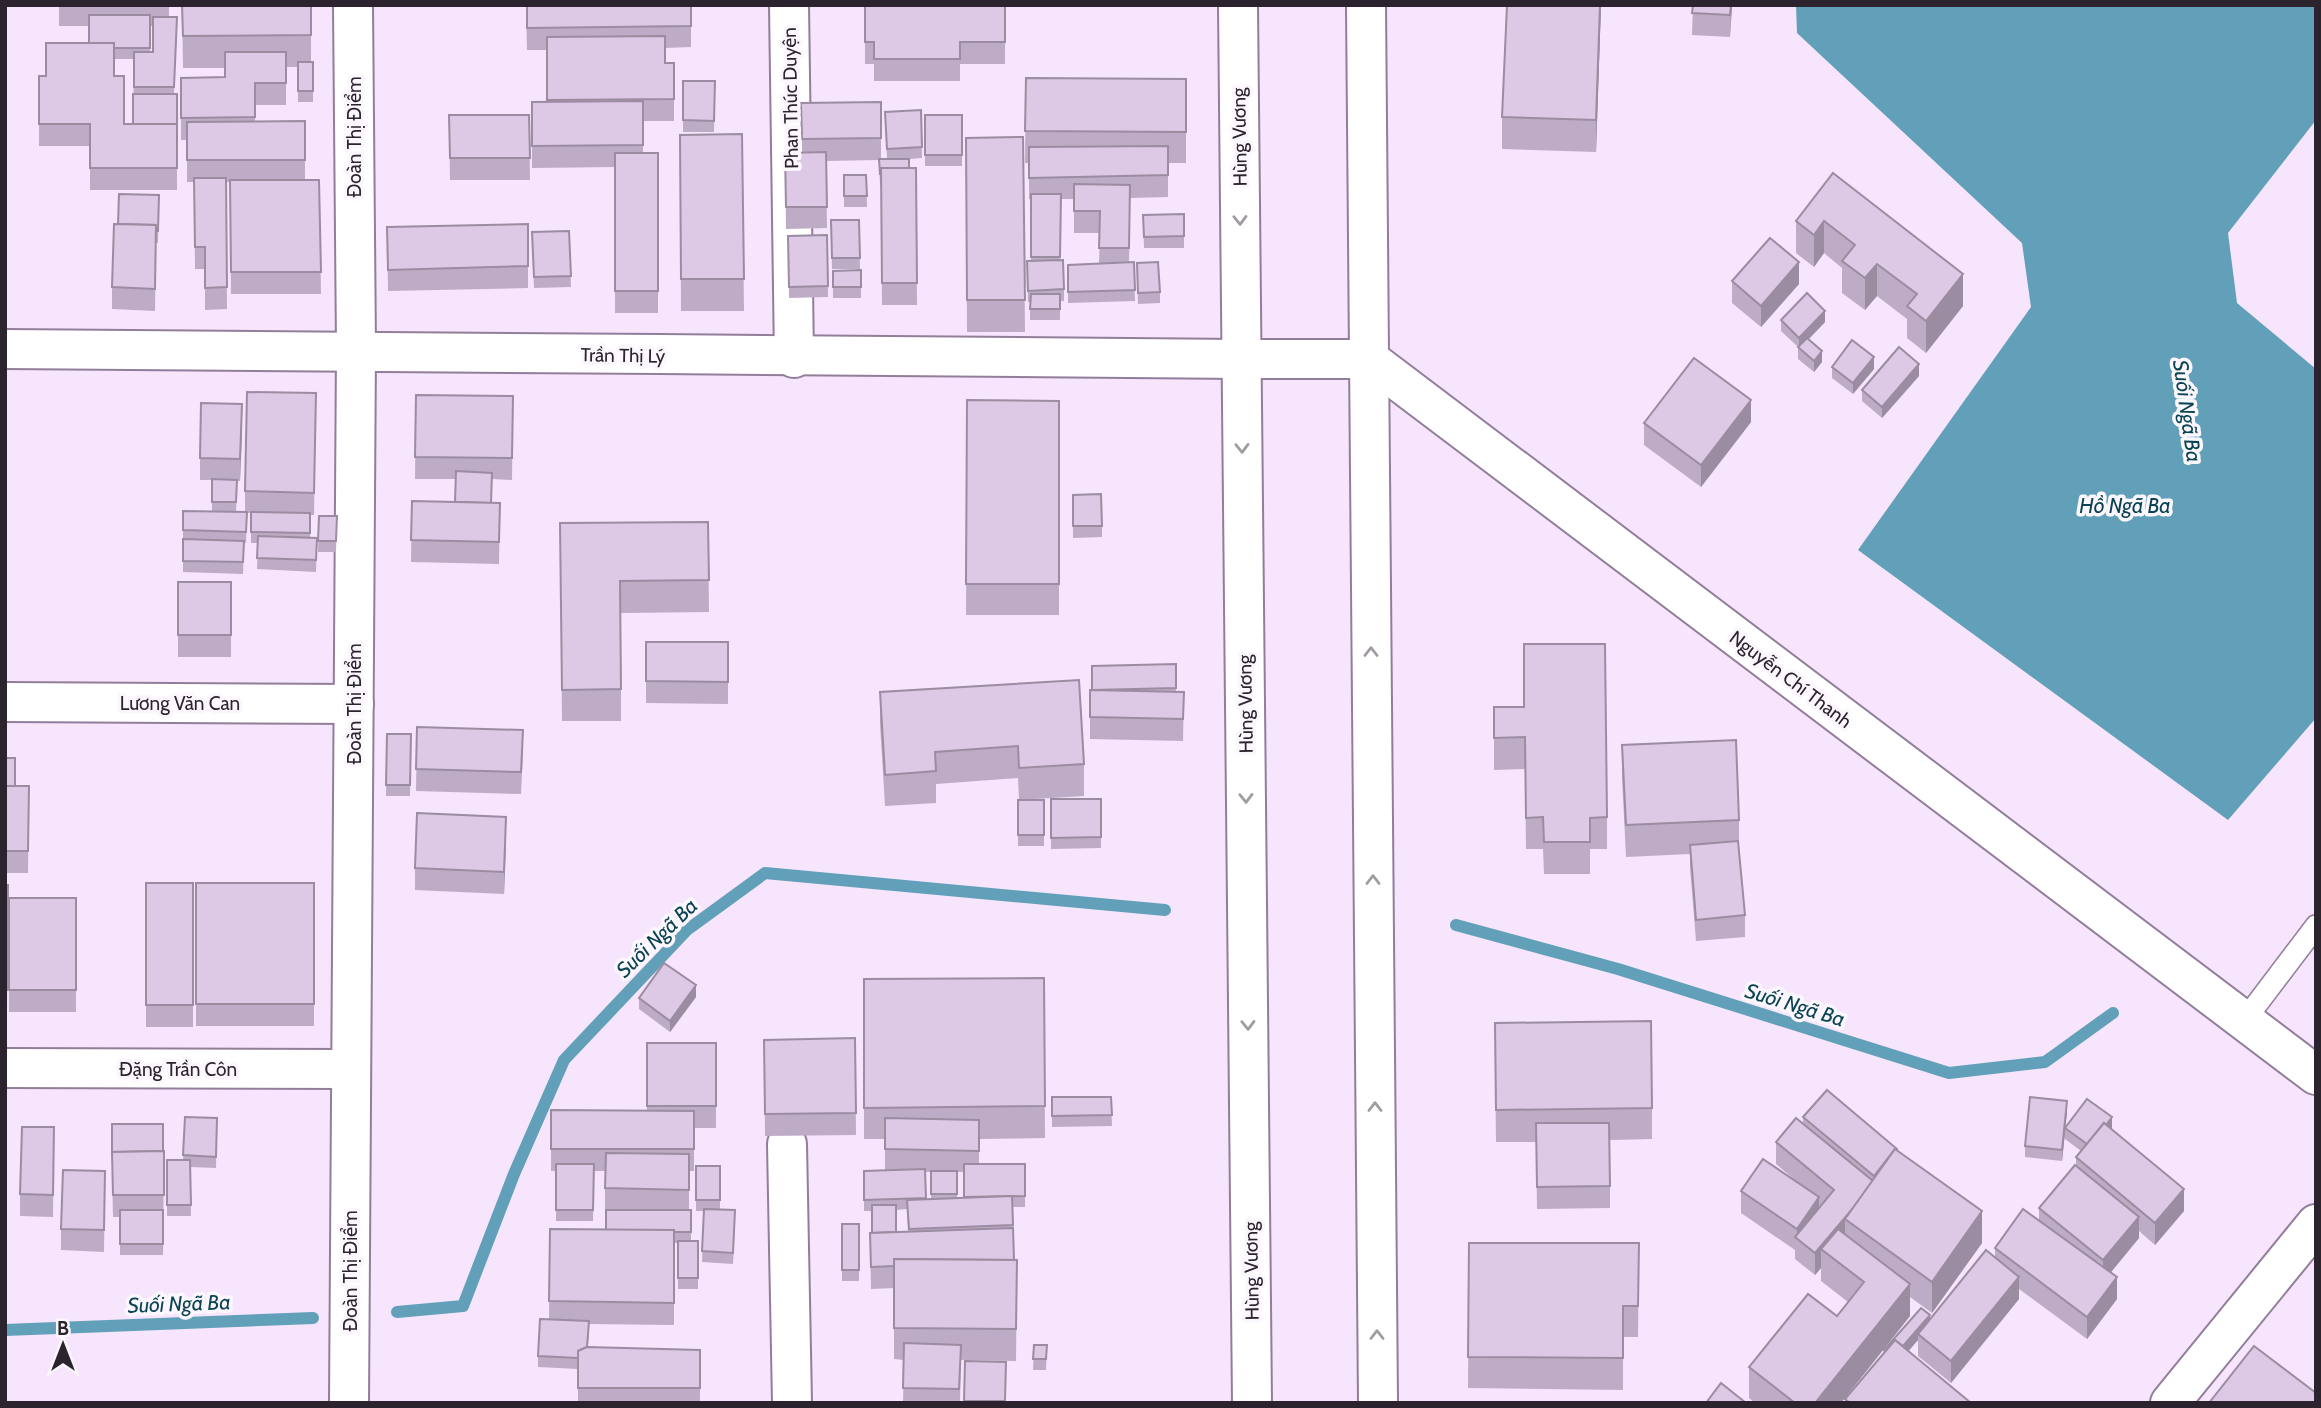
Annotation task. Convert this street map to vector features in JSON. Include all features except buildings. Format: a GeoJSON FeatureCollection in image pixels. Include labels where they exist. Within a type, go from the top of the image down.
{"type":"FeatureCollection","features":[{"type":"Feature","properties":{"kind":"street","name":"Đoàn Thị Điểm"},"geometry":{"type":"LineString","coordinates":[[349,1403],[356,349],[353,5]]}},
{"type":"Feature","properties":{"kind":"street","name":"Phan Thúc Duyện"},"geometry":{"type":"LineString","coordinates":[[789,5],[794,358]]}},
{"type":"Feature","properties":{"kind":"street","name":"Hùng Vương"},"geometry":{"type":"LineString","coordinates":[[1238,5],[1252,1403]]}},
{"type":"Feature","properties":{"kind":"street"},"geometry":{"type":"LineString","coordinates":[[1366,5],[1378,1403]]}},
{"type":"Feature","properties":{"kind":"street","name":"Trần Thị Lý"},"geometry":{"type":"LineString","coordinates":[[5,349],[356,349],[794,358],[1241,359]]}},
{"type":"Feature","properties":{"kind":"street"},"geometry":{"type":"LineString","coordinates":[[1241,359],[1369,359]]}},
{"type":"Feature","properties":{"kind":"street","name":"Nguyễn Chí Thanh"},"geometry":{"type":"LineString","coordinates":[[1369,359],[2316,1076]]}},
{"type":"Feature","properties":{"kind":"street","name":"Lương Văn Can"},"geometry":{"type":"LineString","coordinates":[[5,702],[354,704]]}},
{"type":"Feature","properties":{"kind":"street","name":"Đặng Trần Côn"},"geometry":{"type":"LineString","coordinates":[[5,1068],[351,1069]]}},
{"type":"Feature","properties":{"kind":"street"},"geometry":{"type":"LineString","coordinates":[[787,1144],[792,1403]]}},
{"type":"Feature","properties":{"kind":"street"},"geometry":{"type":"LineString","coordinates":[[2169,1403],[2316,1224]]}},
{"type":"Feature","properties":{"kind":"lane"},"geometry":{"type":"LineString","coordinates":[[2244,1021],[2316,926]]}},
{"type":"Feature","properties":{"kind":"water","name":"Hồ Ngã Ba"},"geometry":{"type":"Polygon","coordinates":[[[1796,5],[2316,5],[2316,120],[2228,233],[2237,303],[2316,369],[2316,718],[2228,820],[1858,550],[2031,307],[2022,243],[1797,33],[1796,5]]]}},
{"type":"Feature","properties":{"kind":"waterway","name":"Suối Ngã Ba"},"geometry":{"type":"LineString","coordinates":[[397,1312],[463,1306],[514,1174],[564,1060],[687,930],[765,873],[1165,910]]}},
{"type":"Feature","properties":{"kind":"waterway","name":"Suối Ngã Ba"},"geometry":{"type":"LineString","coordinates":[[1456,925],[1618,969],[1949,1073],[2045,1062],[2113,1013]]}},
{"type":"Feature","properties":{"kind":"waterway","name":"Suối Ngã Ba"},"geometry":{"type":"LineString","coordinates":[[5,1330],[313,1318]]}}]}
